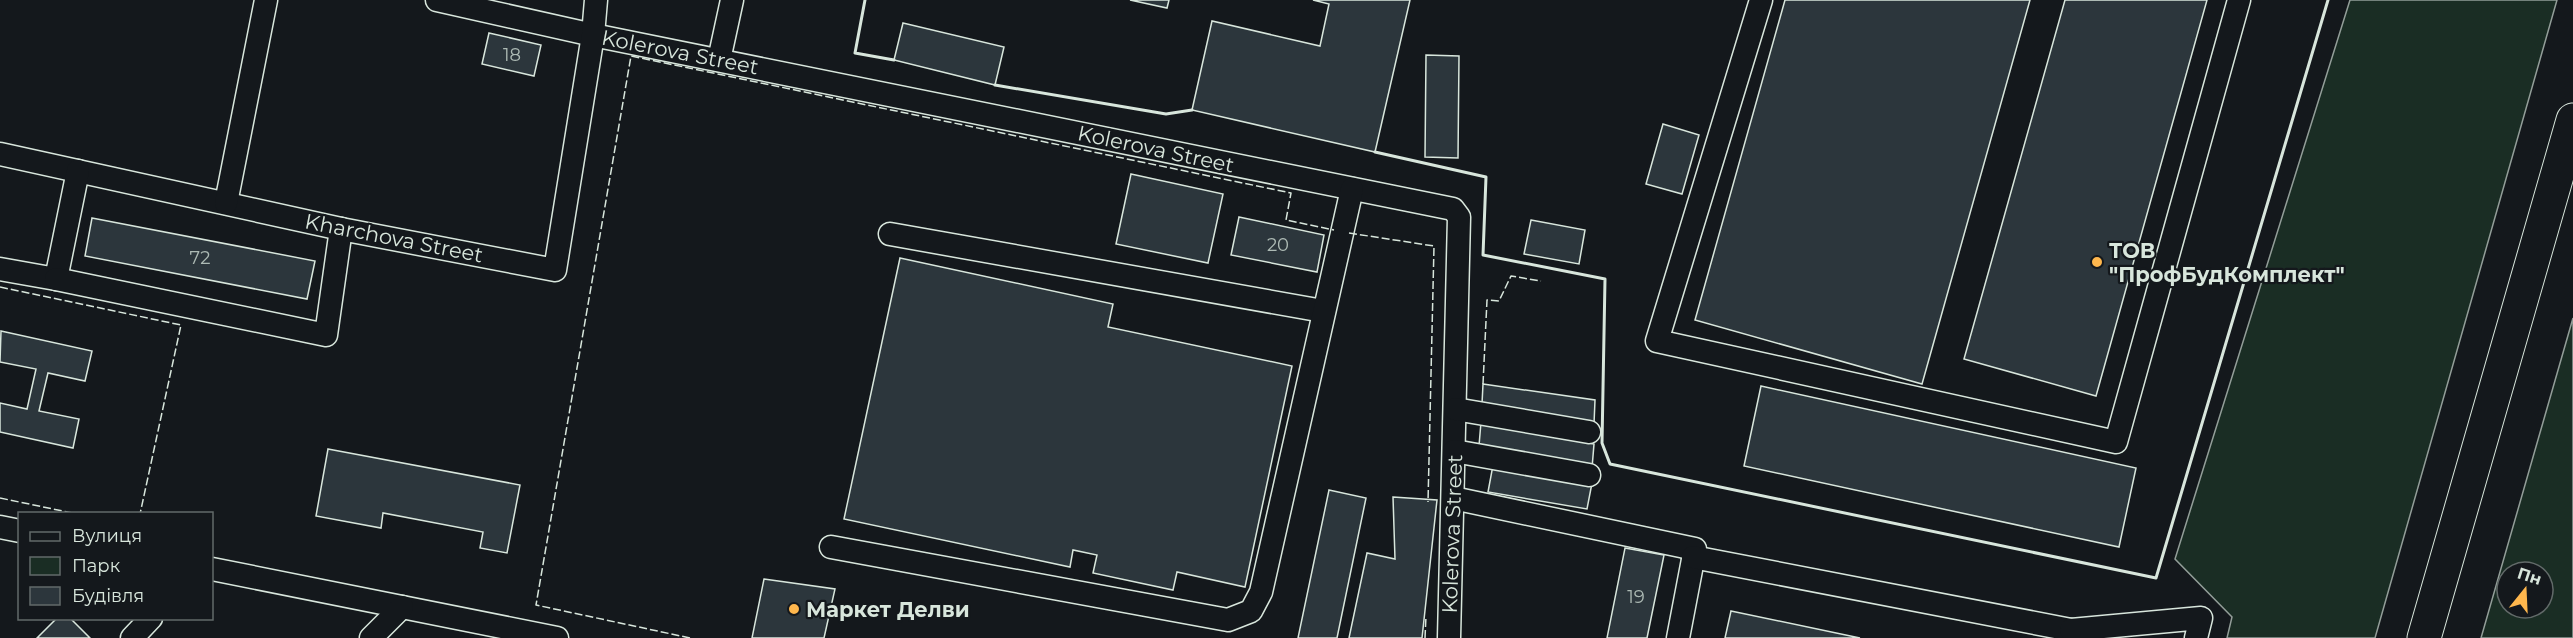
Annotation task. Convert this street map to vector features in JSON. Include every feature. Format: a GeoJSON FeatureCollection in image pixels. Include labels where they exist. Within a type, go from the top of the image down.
{"type":"FeatureCollection","features":[{"type":"Feature","properties":{"kind":"highway"},"geometry":{"type":"LineString","coordinates":[[2424,638],[2573,120]]}},
{"type":"Feature","properties":{"kind":"street"},"geometry":{"type":"LineString","coordinates":[[226,203],[266,0]]}},
{"type":"Feature","properties":{"kind":"street","name":"Kolerova Street"},"geometry":{"type":"LineString","coordinates":[[437,0],[593,35],[1453,209],[1459,217],[1449,638]]}},
{"type":"Feature","properties":{"kind":"street"},"geometry":{"type":"LineString","coordinates":[[593,35],[596,0]]}},
{"type":"Feature","properties":{"kind":"street"},"geometry":{"type":"LineString","coordinates":[[719,60],[732,0]]}},
{"type":"Feature","properties":{"kind":"street"},"geometry":{"type":"LineString","coordinates":[[1761,0],[1657,341],[2116,442],[2239,0]]}},
{"type":"Feature","properties":{"kind":"street","name":"Kharchova Street"},"geometry":{"type":"LineString","coordinates":[[0,154],[341,229],[555,270],[593,35]]}},
{"type":"Feature","properties":{"kind":"street"},"geometry":{"type":"LineString","coordinates":[[56,279],[78,171]]}},
{"type":"Feature","properties":{"kind":"street"},"geometry":{"type":"LineString","coordinates":[[831,547],[1228,620],[1251,610],[1261,592],[1352,189]]}},
{"type":"Feature","properties":{"kind":"street"},"geometry":{"type":"LineString","coordinates":[[0,269],[326,335],[341,229]]}},
{"type":"Feature","properties":{"kind":"street"},"geometry":{"type":"LineString","coordinates":[[890,234],[1323,311]]}},
{"type":"Feature","properties":{"kind":"street"},"geometry":{"type":"LineString","coordinates":[[1455,410],[1589,432]]}},
{"type":"Feature","properties":{"kind":"street"},"geometry":{"type":"LineString","coordinates":[[1454,451],[1589,475]]}},
{"type":"Feature","properties":{"kind":"street"},"geometry":{"type":"LineString","coordinates":[[1453,498],[1695,549],[1678,638]]}},
{"type":"Feature","properties":{"kind":"street"},"geometry":{"type":"LineString","coordinates":[[0,527],[18,531]]}},
{"type":"Feature","properties":{"kind":"street"},"geometry":{"type":"LineString","coordinates":[[1694,557],[2070,634],[2201,618],[2196,638]]}},
{"type":"Feature","properties":{"kind":"street"},"geometry":{"type":"LineString","coordinates":[[213,569],[557,638]]}},
{"type":"Feature","properties":{"kind":"street"},"geometry":{"type":"LineString","coordinates":[[371,638],[402,607]]}},
{"type":"Feature","properties":{"kind":"street"},"geometry":{"type":"LineString","coordinates":[[132,638],[149,620]]}},
{"type":"Feature","properties":{"kind":"green space"},"geometry":{"type":"Polygon","coordinates":[[[2350,0],[2557,0],[2375,638],[2227,638],[2232,617],[2175,559],[2350,0]]]}},
{"type":"Feature","properties":{"kind":"green space"},"geometry":{"type":"Polygon","coordinates":[[[2573,318],[2573,638],[2481,638],[2495,589],[2495,620],[2555,620],[2555,560],[2503,560],[2573,318]]]}},
{"type":"Feature","properties":{"kind":"building"},"geometry":{"type":"Polygon","coordinates":[[[1130,0],[1169,0],[1167,8],[1130,0]]]}},
{"type":"Feature","properties":{"kind":"building"},"geometry":{"type":"Polygon","coordinates":[[[1313,0],[1410,0],[1375,152],[1192,110],[1212,21],[1320,46],[1329,4],[1313,0]]]}},
{"type":"Feature","properties":{"kind":"building"},"geometry":{"type":"Polygon","coordinates":[[[1785,0],[2030,0],[1922,384],[1695,320],[1785,0]]]}},
{"type":"Feature","properties":{"kind":"building"},"geometry":{"type":"Polygon","coordinates":[[[2065,0],[2207,0],[2096,396],[1964,359],[2065,0]]]}},
{"type":"Feature","properties":{"kind":"building"},"geometry":{"type":"Polygon","coordinates":[[[903,23],[1004,47],[995,85],[894,60],[903,23]]]}},
{"type":"Feature","properties":{"kind":"building"},"geometry":{"type":"Polygon","coordinates":[[[489,33],[541,45],[534,76],[482,64],[489,33]]]}},
{"type":"Feature","properties":{"kind":"building"},"geometry":{"type":"Polygon","coordinates":[[[1426,55],[1459,56],[1458,158],[1425,157],[1426,55]]]}},
{"type":"Feature","properties":{"kind":"building"},"geometry":{"type":"Polygon","coordinates":[[[1663,124],[1699,135],[1682,194],[1646,184],[1663,124]]]}},
{"type":"Feature","properties":{"kind":"building"},"geometry":{"type":"Polygon","coordinates":[[[1131,174],[1223,194],[1208,263],[1116,244],[1131,174]]]}},
{"type":"Feature","properties":{"kind":"building"},"geometry":{"type":"Polygon","coordinates":[[[1239,217],[1324,235],[1317,272],[1231,255],[1239,217]]]}},
{"type":"Feature","properties":{"kind":"building"},"geometry":{"type":"Polygon","coordinates":[[[92,218],[315,261],[307,299],[85,256],[92,218]]]}},
{"type":"Feature","properties":{"kind":"building"},"geometry":{"type":"Polygon","coordinates":[[[1531,220],[1585,230],[1579,264],[1524,254],[1531,220]]]}},
{"type":"Feature","properties":{"kind":"building"},"geometry":{"type":"Polygon","coordinates":[[[900,258],[1113,304],[1108,327],[1292,366],[1245,587],[1177,572],[1173,590],[1093,573],[1097,555],[1073,550],[1070,567],[844,519],[900,258]]]}},
{"type":"Feature","properties":{"kind":"building"},"geometry":{"type":"Polygon","coordinates":[[[1,331],[92,351],[85,381],[48,373],[39,411],[79,419],[73,448],[0,432],[0,403],[27,409],[36,369],[0,362],[1,331]]]}},
{"type":"Feature","properties":{"kind":"building"},"geometry":{"type":"Polygon","coordinates":[[[1483,384],[1595,400],[1594,424],[1482,404],[1483,384]]]}},
{"type":"Feature","properties":{"kind":"building"},"geometry":{"type":"Polygon","coordinates":[[[1761,386],[2136,468],[2119,547],[1744,466],[1761,386]]]}},
{"type":"Feature","properties":{"kind":"building"},"geometry":{"type":"Polygon","coordinates":[[[1481,422],[1594,444],[1592,468],[1479,446],[1481,422]]]}},
{"type":"Feature","properties":{"kind":"building"},"geometry":{"type":"Polygon","coordinates":[[[328,449],[520,485],[507,553],[480,548],[483,532],[383,513],[381,528],[316,516],[328,449]]]}},
{"type":"Feature","properties":{"kind":"building"},"geometry":{"type":"Polygon","coordinates":[[[1493,465],[1592,483],[1587,509],[1488,492],[1493,465]]]}},
{"type":"Feature","properties":{"kind":"building"},"geometry":{"type":"Polygon","coordinates":[[[1329,490],[1366,498],[1337,638],[1298,638],[1329,490]]]}},
{"type":"Feature","properties":{"kind":"building"},"geometry":{"type":"Polygon","coordinates":[[[1393,497],[1437,500],[1422,638],[1349,638],[1367,553],[1395,559],[1393,497]]]}},
{"type":"Feature","properties":{"kind":"building"},"geometry":{"type":"Polygon","coordinates":[[[1625,548],[1664,555],[1647,638],[1607,638],[1625,548]]]}},
{"type":"Feature","properties":{"kind":"building","name":"Маркет Делви"},"geometry":{"type":"Polygon","coordinates":[[[764,579],[835,589],[824,638],[752,638],[764,579]]]}},
{"type":"Feature","properties":{"kind":"building"},"geometry":{"type":"Polygon","coordinates":[[[1731,611],[1860,638],[1725,638],[1731,611]]]}},
{"type":"Feature","properties":{"kind":"building"},"geometry":{"type":"Polygon","coordinates":[[[55,620],[72,620],[90,638],[37,638],[55,620]]]}},
{"type":"Feature","properties":{"kind":"fence"},"geometry":{"type":"LineString","coordinates":[[690,638],[536,605],[631,56],[1291,193],[1286,220],[1334,230]]}},
{"type":"Feature","properties":{"kind":"fence"},"geometry":{"type":"LineString","coordinates":[[1349,233],[1434,246],[1428,502]]}},
{"type":"Feature","properties":{"kind":"fence"},"geometry":{"type":"LineString","coordinates":[[1483,384],[1487,300],[1499,301],[1511,276],[1541,281]]}},
{"type":"Feature","properties":{"kind":"fence"},"geometry":{"type":"LineString","coordinates":[[0,287],[181,325],[140,512]]}},
{"type":"Feature","properties":{"kind":"fence"},"geometry":{"type":"LineString","coordinates":[[0,498],[67,512]]}},
{"type":"Feature","properties":{"kind":"fence"},"geometry":{"type":"LineString","coordinates":[[1425,638],[1426,616]]}},
{"type":"Feature","properties":{"kind":"wall"},"geometry":{"type":"LineString","coordinates":[[865,0],[855,53],[894,60]]}},
{"type":"Feature","properties":{"kind":"wall"},"geometry":{"type":"LineString","coordinates":[[1375,152],[1486,177],[1483,255],[1605,279],[1602,443],[1610,464],[2156,578],[2328,0]]}},
{"type":"Feature","properties":{"kind":"wall"},"geometry":{"type":"LineString","coordinates":[[995,85],[1166,114],[1192,110]]}},
{"type":"Feature","properties":{"kind":"place","name":"ТОВ \"ПрофБудКомплект\""},"geometry":{"type":"Point","coordinates":[2097,262]}},
{"type":"Feature","properties":{"kind":"place","name":"Маркет Делви"},"geometry":{"type":"Point","coordinates":[794,609]}}]}
